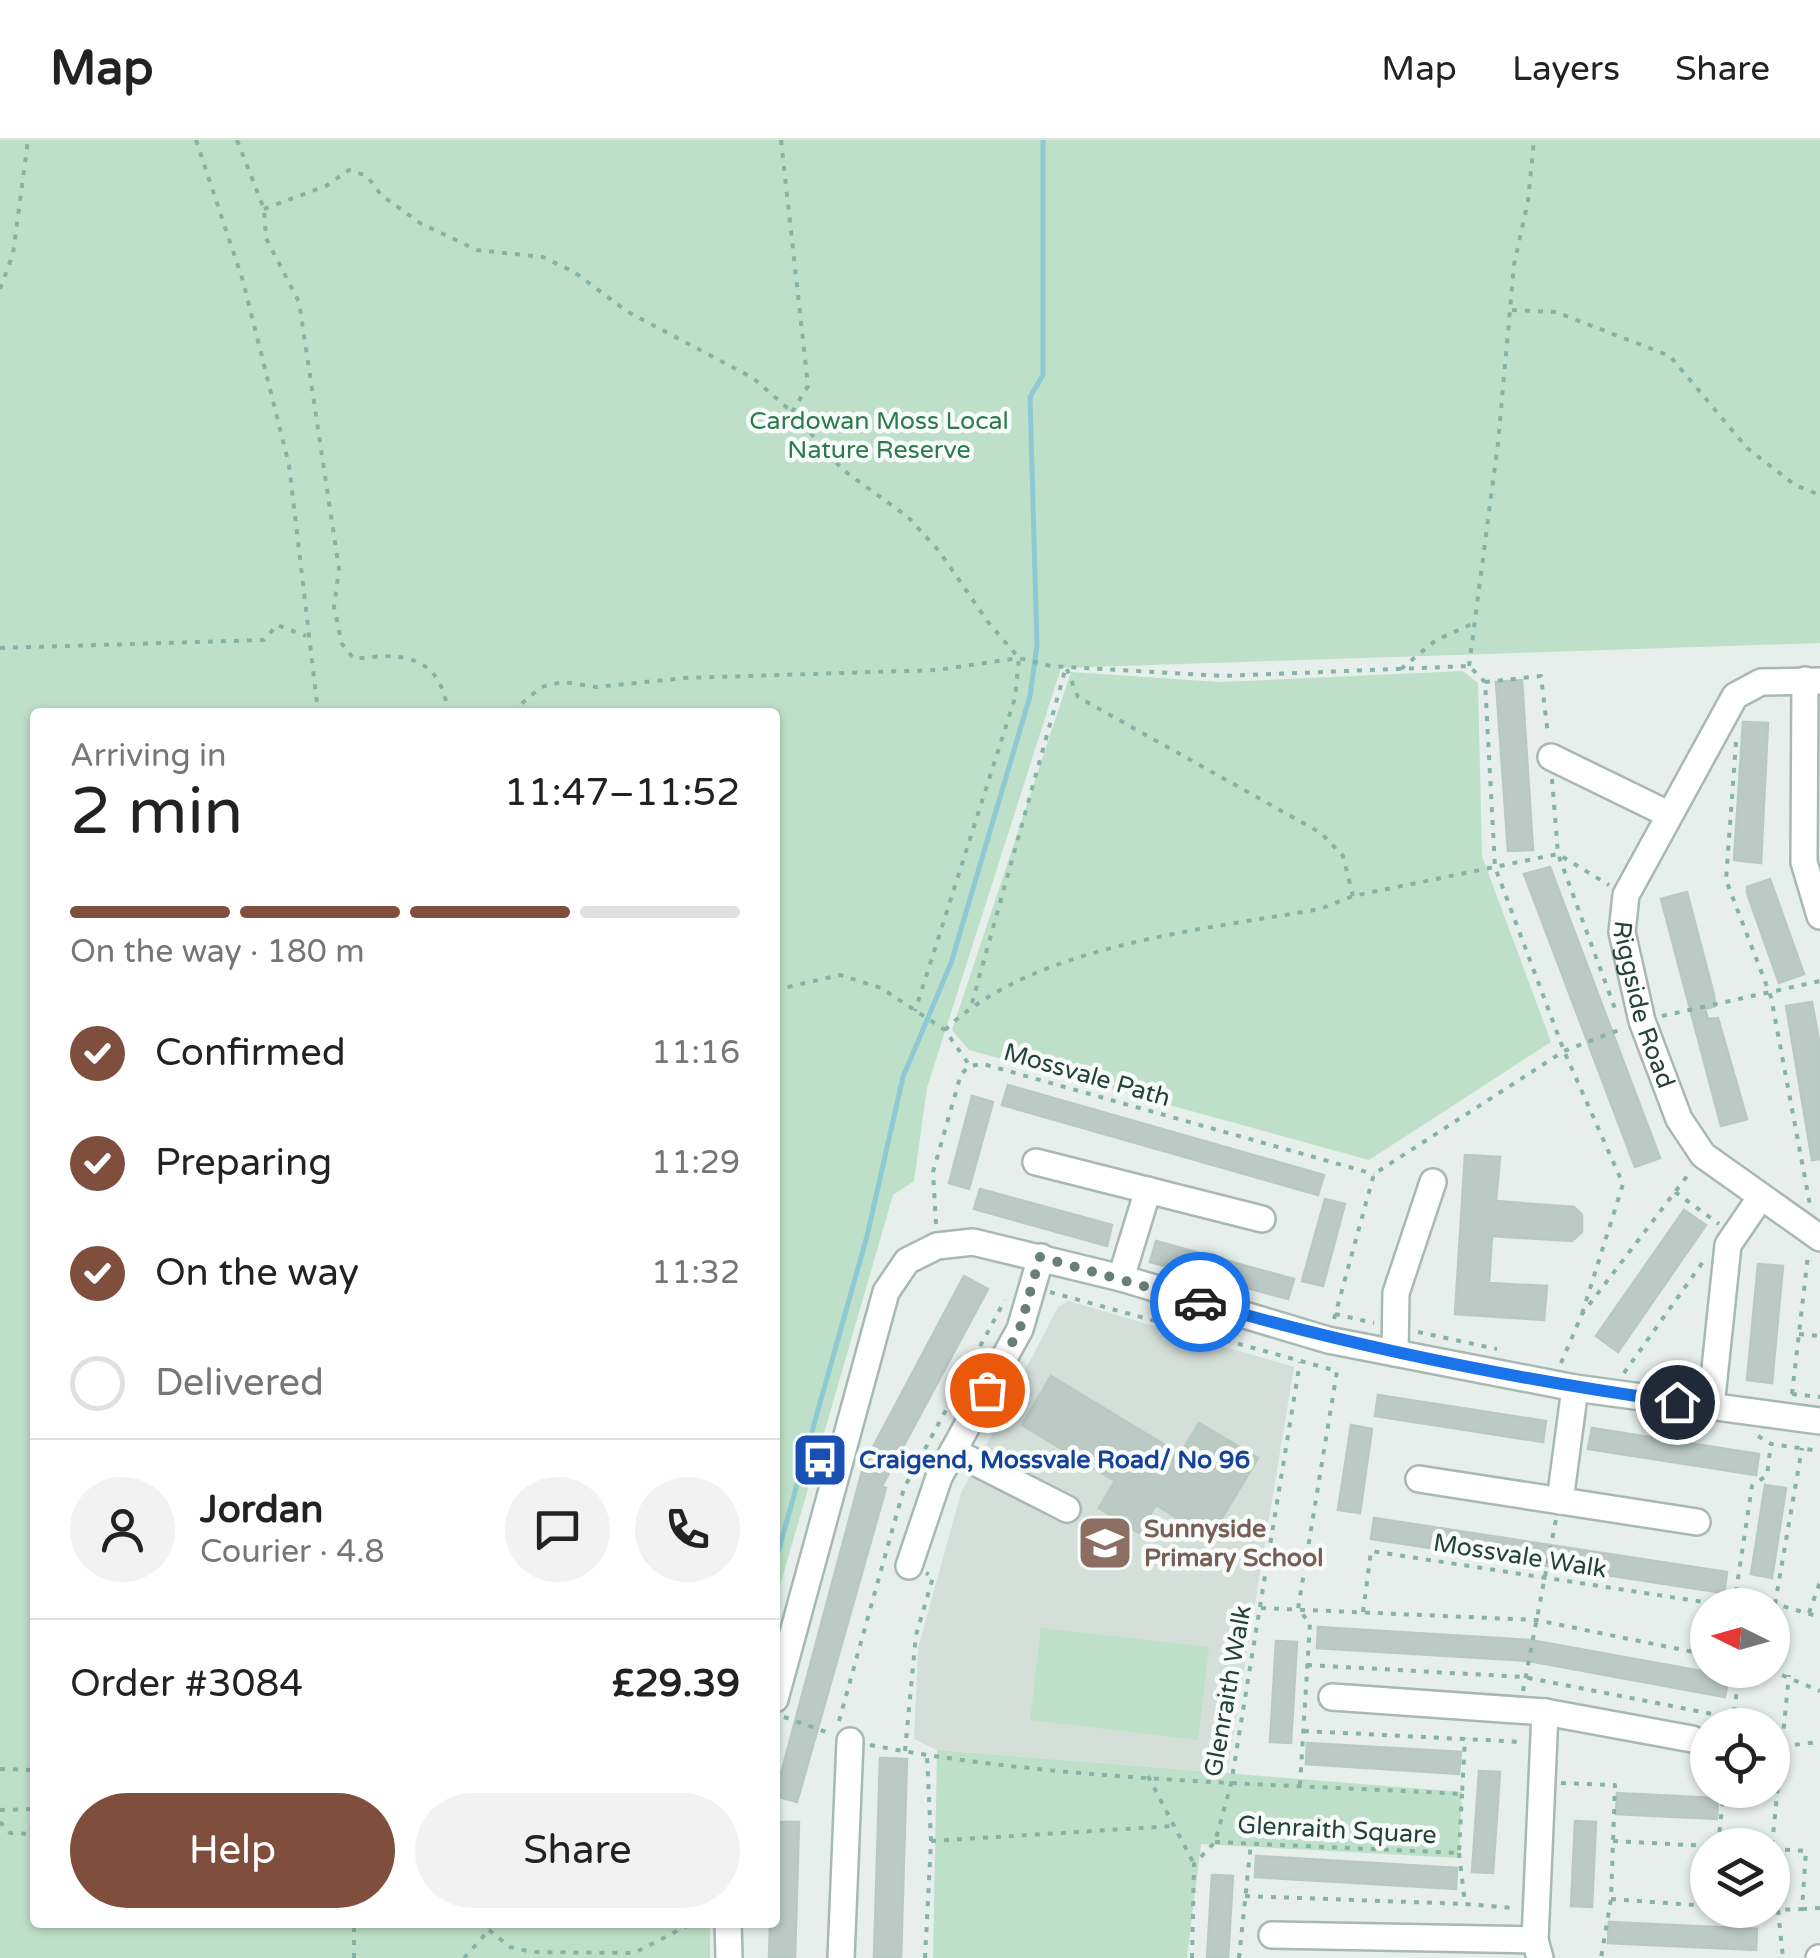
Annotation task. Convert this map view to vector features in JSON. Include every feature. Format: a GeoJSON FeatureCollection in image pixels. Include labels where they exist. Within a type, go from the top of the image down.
{"type":"FeatureCollection","features":[{"type":"Feature","properties":{"kind":"street","name":"Riggside Road"},"geometry":{"type":"LineString","coordinates":[[1812,680],[1761,682],[1735,696],[1626,895],[1622,932],[1632,1024],[1678,1119],[1703,1155],[1815,1235]]}},
{"type":"Feature","properties":{"kind":"street"},"geometry":{"type":"LineString","coordinates":[[1812,680],[1804,862],[1820,916]]}},
{"type":"Feature","properties":{"kind":"street"},"geometry":{"type":"LineString","coordinates":[[1551,757],[1668,814]]}},
{"type":"Feature","properties":{"kind":"street"},"geometry":{"type":"LineString","coordinates":[[1036,1162],[1262,1219]]}},
{"type":"Feature","properties":{"kind":"street"},"geometry":{"type":"LineString","coordinates":[[1395,1340],[1396,1293],[1433,1182]]}},
{"type":"Feature","properties":{"kind":"street"},"geometry":{"type":"LineString","coordinates":[[1121,1278],[1148,1190]]}},
{"type":"Feature","properties":{"kind":"street"},"geometry":{"type":"LineString","coordinates":[[1711,1407],[1728,1245],[1760,1198]]}},
{"type":"Feature","properties":{"kind":"street"},"geometry":{"type":"LineString","coordinates":[[780,1680],[886,1292],[906,1260],[937,1246],[974,1242],[1040,1257],[1328,1340],[1395,1340],[1711,1407],[1820,1421]]}},
{"type":"Feature","properties":{"kind":"street"},"geometry":{"type":"LineString","coordinates":[[897,1563],[1020,1328],[1040,1257]]}},
{"type":"Feature","properties":{"kind":"street"},"geometry":{"type":"LineString","coordinates":[[1560,1501],[1576,1377]]}},
{"type":"Feature","properties":{"kind":"street"},"geometry":{"type":"LineString","coordinates":[[953,1451],[1066,1509]]}},
{"type":"Feature","properties":{"kind":"street"},"geometry":{"type":"LineString","coordinates":[[1419,1479],[1697,1522]]}},
{"type":"Feature","properties":{"kind":"street"},"geometry":{"type":"LineString","coordinates":[[1332,1697],[1533,1711],[1690,1740]]}},
{"type":"Feature","properties":{"kind":"street"},"geometry":{"type":"LineString","coordinates":[[1272,1935],[1538,1949],[1536,1910],[1544,1743],[1533,1711]]}},
{"type":"Feature","properties":{"kind":"street"},"geometry":{"type":"LineString","coordinates":[[841,1958],[850,1741]]}},
{"type":"Feature","properties":{"kind":"street"},"geometry":{"type":"LineString","coordinates":[[728,1928],[729,1958]]}},
{"type":"Feature","properties":{"kind":"path"},"geometry":{"type":"LineString","coordinates":[[0,290],[13,254],[28,140]]}},
{"type":"Feature","properties":{"kind":"path"},"geometry":{"type":"LineString","coordinates":[[196,140],[242,281],[289,466],[317,708]]}},
{"type":"Feature","properties":{"kind":"path"},"geometry":{"type":"LineString","coordinates":[[237,140],[264,209],[266,238],[300,302],[325,454],[339,568],[334,606],[342,644],[354,659],[411,658],[436,674],[447,708]]}},
{"type":"Feature","properties":{"kind":"path"},"geometry":{"type":"LineString","coordinates":[[781,140],[808,386],[792,412]]}},
{"type":"Feature","properties":{"kind":"path"},"geometry":{"type":"LineString","coordinates":[[1468,666],[1512,310],[1514,266],[1528,201],[1534,140]]}},
{"type":"Feature","properties":{"kind":"path"},"geometry":{"type":"LineString","coordinates":[[264,209],[326,186],[349,170],[367,176],[381,195],[434,230],[477,250],[543,258],[574,272],[628,312],[753,378],[792,412],[842,470],[908,518],[939,550],[988,622],[1019,658],[1015,698],[915,1011]]}},
{"type":"Feature","properties":{"kind":"path"},"geometry":{"type":"LineString","coordinates":[[1512,310],[1556,312],[1670,356],[1746,448],[1776,472],[1820,495]]}},
{"type":"Feature","properties":{"kind":"path"},"geometry":{"type":"LineString","coordinates":[[1401,670],[1436,640],[1472,624]]}},
{"type":"Feature","properties":{"kind":"path"},"geometry":{"type":"LineString","coordinates":[[0,648],[264,640],[277,625],[308,636]]}},
{"type":"Feature","properties":{"kind":"path"},"geometry":{"type":"LineString","coordinates":[[517,708],[541,687],[563,682],[597,687],[684,678],[938,670],[1019,658],[1051,666],[1223,676],[1468,666],[1485,682],[1494,867],[1564,1051],[1624,1184],[1562,1364]]}},
{"type":"Feature","properties":{"kind":"path"},"geometry":{"type":"LineString","coordinates":[[1066,667],[1078,697],[1321,833],[1344,856],[1353,896]]}},
{"type":"Feature","properties":{"kind":"path"},"geometry":{"type":"LineString","coordinates":[[972,1003],[1066,667]]}},
{"type":"Feature","properties":{"kind":"path"},"geometry":{"type":"LineString","coordinates":[[1485,682],[1541,676],[1558,854],[1632,1024]]}},
{"type":"Feature","properties":{"kind":"path"},"geometry":{"type":"LineString","coordinates":[[1736,742],[1726,880],[1769,992],[1810,1194],[1815,1235],[1792,1394],[1820,1397]]}},
{"type":"Feature","properties":{"kind":"path"},"geometry":{"type":"LineString","coordinates":[[945,1030],[972,1003],[1103,948],[1320,908],[1353,896],[1558,854],[1626,895]]}},
{"type":"Feature","properties":{"kind":"path"},"geometry":{"type":"LineString","coordinates":[[780,989],[840,975],[881,988],[945,1030],[970,1066]]}},
{"type":"Feature","properties":{"kind":"path"},"geometry":{"type":"LineString","coordinates":[[1320,1367],[1374,1174],[1564,1051],[1632,1024],[1820,980]]}},
{"type":"Feature","properties":{"kind":"path","name":"Mossvale Path"},"geometry":{"type":"LineString","coordinates":[[937,1246],[933,1172],[962,1074],[970,1066],[983,1064],[1374,1174]]}},
{"type":"Feature","properties":{"kind":"path"},"geometry":{"type":"LineString","coordinates":[[1582,1314],[1703,1155]]}},
{"type":"Feature","properties":{"kind":"path"},"geometry":{"type":"LineString","coordinates":[[1675,1192],[1726,1230]]}},
{"type":"Feature","properties":{"kind":"path"},"geometry":{"type":"LineString","coordinates":[[1624,1373],[1715,1246]]}},
{"type":"Feature","properties":{"kind":"path"},"geometry":{"type":"LineString","coordinates":[[780,1716],[835,1736],[897,1563],[904,1488],[1007,1296],[1032,1287],[1337,1370],[1298,1609]]}},
{"type":"Feature","properties":{"kind":"path"},"geometry":{"type":"LineString","coordinates":[[1335,1314],[1395,1340],[1506,1351]]}},
{"type":"Feature","properties":{"kind":"path"},"geometry":{"type":"LineString","coordinates":[[1798,1334],[1820,1336]]}},
{"type":"Feature","properties":{"kind":"path"},"geometry":{"type":"LineString","coordinates":[[1543,1359],[1562,1364],[1576,1377]]}},
{"type":"Feature","properties":{"kind":"path","name":"Glenraith Walk"},"geometry":{"type":"LineString","coordinates":[[1194,1864],[1215,1842],[1232,1784],[1300,1362]]}},
{"type":"Feature","properties":{"kind":"path"},"geometry":{"type":"LineString","coordinates":[[1608,1370],[1642,1375]]}},
{"type":"Feature","properties":{"kind":"path"},"geometry":{"type":"LineString","coordinates":[[1737,1588],[1752,1486],[1767,1475],[1771,1444]]}},
{"type":"Feature","properties":{"kind":"path"},"geometry":{"type":"LineString","coordinates":[[1778,1588],[1802,1448]]}},
{"type":"Feature","properties":{"kind":"path"},"geometry":{"type":"LineString","coordinates":[[1533,1711],[1524,1677],[1560,1501]]}},
{"type":"Feature","properties":{"kind":"path","name":"Mossvale Walk"},"geometry":{"type":"LineString","coordinates":[[1363,1612],[1371,1552],[1690,1600]]}},
{"type":"Feature","properties":{"kind":"path"},"geometry":{"type":"LineString","coordinates":[[897,1563],[932,1576],[916,1636],[904,1751]]}},
{"type":"Feature","properties":{"kind":"path"},"geometry":{"type":"LineString","coordinates":[[1809,1612],[1820,1582]]}},
{"type":"Feature","properties":{"kind":"path"},"geometry":{"type":"LineString","coordinates":[[1260,1608],[1536,1620],[1690,1652]]}},
{"type":"Feature","properties":{"kind":"path"},"geometry":{"type":"LineString","coordinates":[[1790,1608],[1820,1617]]}},
{"type":"Feature","properties":{"kind":"path"},"geometry":{"type":"LineString","coordinates":[[1298,1609],[1310,1622],[1300,1785]]}},
{"type":"Feature","properties":{"kind":"path"},"geometry":{"type":"LineString","coordinates":[[1307,1665],[1524,1677],[1690,1710]]}},
{"type":"Feature","properties":{"kind":"path"},"geometry":{"type":"LineString","coordinates":[[1790,1676],[1820,1691]]}},
{"type":"Feature","properties":{"kind":"path"},"geometry":{"type":"LineString","coordinates":[[1304,1732],[1544,1743]]}},
{"type":"Feature","properties":{"kind":"path","name":"Glenraith Square"},"geometry":{"type":"LineString","coordinates":[[1215,1842],[1459,1853],[1465,1738]]}},
{"type":"Feature","properties":{"kind":"path","name":"Glenraith Square"},"geometry":{"type":"LineString","coordinates":[[850,1741],[927,1756],[1232,1784],[1462,1794]]}},
{"type":"Feature","properties":{"kind":"path"},"geometry":{"type":"LineString","coordinates":[[1790,1745],[1820,1742]]}},
{"type":"Feature","properties":{"kind":"path"},"geometry":{"type":"LineString","coordinates":[[925,1958],[931,1841],[927,1756]]}},
{"type":"Feature","properties":{"kind":"path"},"geometry":{"type":"LineString","coordinates":[[0,1769],[30,1770]]}},
{"type":"Feature","properties":{"kind":"path"},"geometry":{"type":"LineString","coordinates":[[1148,1776],[1194,1864],[1192,1958]]}},
{"type":"Feature","properties":{"kind":"path"},"geometry":{"type":"LineString","coordinates":[[1542,1782],[1615,1786],[1611,1899],[1600,1958]]}},
{"type":"Feature","properties":{"kind":"path"},"geometry":{"type":"LineString","coordinates":[[0,1810],[30,1810]]}},
{"type":"Feature","properties":{"kind":"path"},"geometry":{"type":"LineString","coordinates":[[0,1822],[10,1833],[30,1834]]}},
{"type":"Feature","properties":{"kind":"path"},"geometry":{"type":"LineString","coordinates":[[931,1841],[1174,1826]]}},
{"type":"Feature","properties":{"kind":"path"},"geometry":{"type":"LineString","coordinates":[[1613,1841],[1690,1845]]}},
{"type":"Feature","properties":{"kind":"path"},"geometry":{"type":"LineString","coordinates":[[1239,1958],[1250,1842]]}},
{"type":"Feature","properties":{"kind":"path"},"geometry":{"type":"LineString","coordinates":[[1790,1849],[1806,1851],[1802,1909]]}},
{"type":"Feature","properties":{"kind":"path"},"geometry":{"type":"LineString","coordinates":[[1459,1853],[1465,1904]]}},
{"type":"Feature","properties":{"kind":"path"},"geometry":{"type":"LineString","coordinates":[[1245,1896],[1536,1910]]}},
{"type":"Feature","properties":{"kind":"path"},"geometry":{"type":"LineString","coordinates":[[1611,1899],[1690,1905]]}},
{"type":"Feature","properties":{"kind":"path"},"geometry":{"type":"LineString","coordinates":[[1790,1909],[1820,1908]]}},
{"type":"Feature","properties":{"kind":"path"},"geometry":{"type":"LineString","coordinates":[[354,1928],[354,1958]]}},
{"type":"Feature","properties":{"kind":"path"},"geometry":{"type":"LineString","coordinates":[[464,1958],[490,1930],[510,1947],[532,1952],[634,1953],[683,1928]]}},
{"type":"Feature","properties":{"kind":"path"},"geometry":{"type":"LineString","coordinates":[[1778,1928],[1782,1958]]}},
{"type":"Feature","properties":{"kind":"shaded area","name":"Sunnyside Primary School"},"geometry":{"type":"Polygon","coordinates":[[[1069,1301],[1294,1367],[1227,1773],[937,1750],[914,1739],[918,1648],[961,1493],[1058,1307],[1069,1301]]]}},
{"type":"Feature","properties":{"kind":"green space","name":"Cardowan Moss Local Nature Reserve"},"geometry":{"type":"Polygon","coordinates":[[[0,140],[1820,140],[1820,643],[1061,668],[927,1088],[914,1181],[893,1195],[780,1586],[780,708],[30,708],[30,1928],[710,1928],[710,1958],[0,1958],[0,140]]]}},
{"type":"Feature","properties":{"kind":"green space"},"geometry":{"type":"Polygon","coordinates":[[[1463,671],[1478,683],[1482,856],[1551,1042],[1369,1160],[969,1050],[952,1030],[1071,672],[1220,682],[1463,671]]]}},
{"type":"Feature","properties":{"kind":"green space"},"geometry":{"type":"Polygon","coordinates":[[[1041,1628],[1209,1647],[1198,1740],[1030,1720],[1041,1628]]]}},
{"type":"Feature","properties":{"kind":"green space"},"geometry":{"type":"Polygon","coordinates":[[[937,1750],[1462,1792],[1459,1858],[1201,1844],[1187,1958],[933,1958],[937,1750]]]}},
{"type":"Feature","properties":{"kind":"building"},"geometry":{"type":"Polygon","coordinates":[[[1522,680],[1533,850],[1508,851],[1496,682],[1522,680]]]}},
{"type":"Feature","properties":{"kind":"building"},"geometry":{"type":"Polygon","coordinates":[[[1743,722],[1768,723],[1761,863],[1734,860],[1743,722]]]}},
{"type":"Feature","properties":{"kind":"building"},"geometry":{"type":"Polygon","coordinates":[[[1550,867],[1660,1158],[1635,1167],[1524,874],[1550,867]]]}},
{"type":"Feature","properties":{"kind":"building"},"geometry":{"type":"Polygon","coordinates":[[[1770,879],[1804,974],[1779,983],[1747,893],[1747,887],[1770,879]]]}},
{"type":"Feature","properties":{"kind":"building"},"geometry":{"type":"Polygon","coordinates":[[[1687,892],[1714,995],[1715,1006],[1705,1009],[1708,1019],[1718,1018],[1747,1119],[1721,1126],[1661,899],[1687,892]]]}},
{"type":"Feature","properties":{"kind":"building"},"geometry":{"type":"Polygon","coordinates":[[[1812,1002],[1820,1047],[1820,1159],[1812,1160],[1786,1006],[1812,1002]]]}},
{"type":"Feature","properties":{"kind":"building"},"geometry":{"type":"Polygon","coordinates":[[[1008,1085],[1324,1175],[1318,1195],[1002,1105],[1008,1085]]]}},
{"type":"Feature","properties":{"kind":"building"},"geometry":{"type":"Polygon","coordinates":[[[972,1096],[993,1102],[969,1189],[949,1183],[972,1096]]]}},
{"type":"Feature","properties":{"kind":"building"},"geometry":{"type":"Polygon","coordinates":[[[1465,1155],[1500,1157],[1496,1201],[1574,1207],[1582,1215],[1582,1232],[1572,1241],[1492,1236],[1489,1283],[1547,1286],[1544,1320],[1455,1314],[1465,1155]]]}},
{"type":"Feature","properties":{"kind":"building"},"geometry":{"type":"Polygon","coordinates":[[[980,1189],[1112,1225],[1107,1246],[974,1209],[980,1189]]]}},
{"type":"Feature","properties":{"kind":"building"},"geometry":{"type":"Polygon","coordinates":[[[1325,1199],[1345,1204],[1323,1286],[1302,1281],[1325,1199]]]}},
{"type":"Feature","properties":{"kind":"building"},"geometry":{"type":"Polygon","coordinates":[[[1684,1210],[1706,1225],[1618,1352],[1596,1336],[1684,1210]]]}},
{"type":"Feature","properties":{"kind":"building"},"geometry":{"type":"Polygon","coordinates":[[[1156,1241],[1294,1279],[1288,1299],[1150,1262],[1156,1241]]]}},
{"type":"Feature","properties":{"kind":"building"},"geometry":{"type":"Polygon","coordinates":[[[1758,1264],[1783,1266],[1772,1383],[1747,1380],[1758,1264]]]}},
{"type":"Feature","properties":{"kind":"building"},"geometry":{"type":"Polygon","coordinates":[[[964,1276],[988,1289],[882,1486],[886,1488],[797,1802],[780,1797],[780,1777],[864,1464],[964,1276]]]}},
{"type":"Feature","properties":{"kind":"building"},"geometry":{"type":"Polygon","coordinates":[[[1051,1376],[1180,1454],[1199,1423],[1258,1458],[1210,1538],[1156,1505],[1139,1533],[1099,1508],[1115,1481],[1022,1425],[1051,1376]]]}},
{"type":"Feature","properties":{"kind":"building"},"geometry":{"type":"Polygon","coordinates":[[[1378,1395],[1546,1421],[1543,1442],[1375,1416],[1378,1395]]]}},
{"type":"Feature","properties":{"kind":"building"},"geometry":{"type":"Polygon","coordinates":[[[1351,1425],[1372,1429],[1360,1513],[1338,1510],[1351,1425]]]}},
{"type":"Feature","properties":{"kind":"building"},"geometry":{"type":"Polygon","coordinates":[[[1592,1428],[1759,1454],[1756,1475],[1588,1449],[1592,1428]]]}},
{"type":"Feature","properties":{"kind":"building"},"geometry":{"type":"Polygon","coordinates":[[[1765,1485],[1786,1488],[1772,1578],[1751,1574],[1765,1485]]]}},
{"type":"Feature","properties":{"kind":"building"},"geometry":{"type":"Polygon","coordinates":[[[1374,1518],[1727,1572],[1725,1588],[1691,1588],[1371,1539],[1374,1518]]]}},
{"type":"Feature","properties":{"kind":"building"},"geometry":{"type":"Polygon","coordinates":[[[1318,1627],[1530,1640],[1690,1669],[1690,1688],[1727,1688],[1725,1697],[1529,1661],[1317,1648],[1318,1627]]]}},
{"type":"Feature","properties":{"kind":"building"},"geometry":{"type":"Polygon","coordinates":[[[1276,1641],[1297,1642],[1291,1743],[1270,1742],[1276,1641]]]}},
{"type":"Feature","properties":{"kind":"building"},"geometry":{"type":"Polygon","coordinates":[[[1307,1743],[1461,1752],[1459,1774],[1306,1764],[1307,1743]]]}},
{"type":"Feature","properties":{"kind":"building"},"geometry":{"type":"Polygon","coordinates":[[[880,1758],[907,1759],[901,1958],[874,1958],[880,1758]]]}},
{"type":"Feature","properties":{"kind":"building"},"geometry":{"type":"Polygon","coordinates":[[[1479,1771],[1500,1772],[1493,1873],[1472,1872],[1479,1771]]]}},
{"type":"Feature","properties":{"kind":"building"},"geometry":{"type":"Polygon","coordinates":[[[1617,1793],[1690,1797],[1690,1808],[1718,1808],[1717,1819],[1616,1814],[1617,1793]]]}},
{"type":"Feature","properties":{"kind":"building"},"geometry":{"type":"Polygon","coordinates":[[[1575,1821],[1596,1822],[1592,1907],[1571,1906],[1575,1821]]]}},
{"type":"Feature","properties":{"kind":"building"},"geometry":{"type":"Polygon","coordinates":[[[780,1822],[799,1822],[795,1958],[769,1958],[770,1928],[780,1928],[780,1822]]]}},
{"type":"Feature","properties":{"kind":"building"},"geometry":{"type":"Polygon","coordinates":[[[1256,1856],[1457,1868],[1456,1889],[1255,1877],[1256,1856]]]}},
{"type":"Feature","properties":{"kind":"building"},"geometry":{"type":"Polygon","coordinates":[[[1212,1875],[1233,1876],[1228,1958],[1207,1958],[1212,1875]]]}},
{"type":"Feature","properties":{"kind":"building"},"geometry":{"type":"Polygon","coordinates":[[[1609,1922],[1757,1929],[1756,1950],[1608,1943],[1609,1922]]]}},
{"type":"Feature","properties":{"kind":"waterway"},"geometry":{"type":"LineString","coordinates":[[780,1545],[867,1236],[903,1077],[951,963],[1030,696],[1037,645],[1030,397],[1043,375],[1043,140]]}},
{"type":"Feature","properties":{"kind":"way so far"},"geometry":{"type":"LineString","coordinates":[[987,1390],[1020,1328],[1040,1257],[1200,1302]]}},
{"type":"Feature","properties":{"kind":"place","name":"Craigend, Mossvale Road/ No 96"},"geometry":{"type":"Point","coordinates":[820,1460]}},
{"type":"Feature","properties":{"kind":"place","name":"Sunnyside Primary School"},"geometry":{"type":"Point","coordinates":[1105,1543]}},
{"type":"Feature","properties":{"kind":"route"},"geometry":{"type":"LineString","coordinates":[[1200,1302],[1328,1340],[1575,1388],[1677,1402]]}}]}
